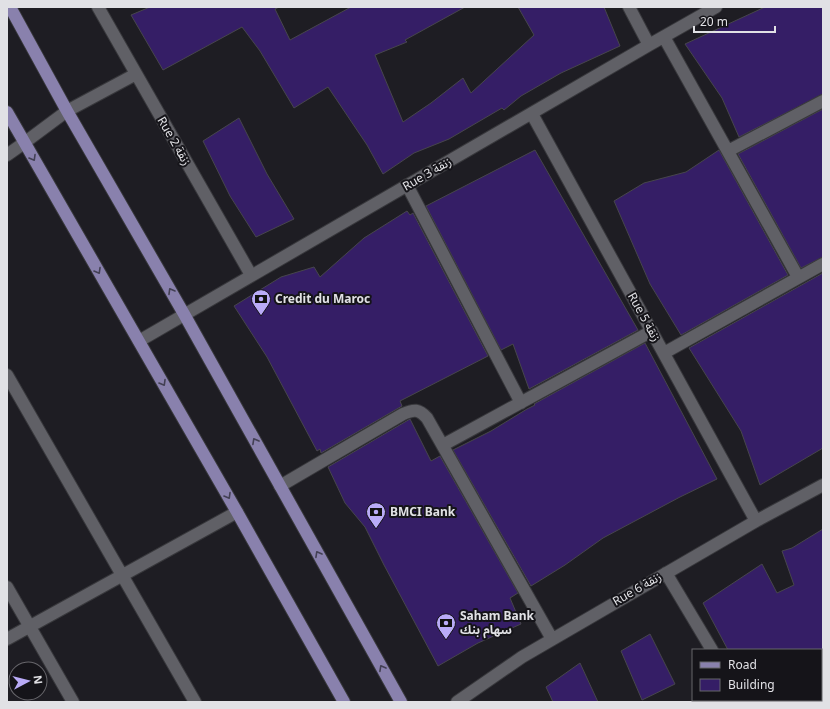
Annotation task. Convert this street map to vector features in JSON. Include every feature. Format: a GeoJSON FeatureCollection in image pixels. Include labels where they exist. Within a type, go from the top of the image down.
{"type":"FeatureCollection","features":[{"type":"Feature","properties":{"kind":"main road"},"geometry":{"type":"LineString","coordinates":[[10,7],[67,111],[184,314],[401,702]]}},
{"type":"Feature","properties":{"kind":"main road"},"geometry":{"type":"LineString","coordinates":[[7,112],[344,702]]}},
{"type":"Feature","properties":{"kind":"street","name":"Rue 2 زنقة"},"geometry":{"type":"LineString","coordinates":[[98,7],[251,275]]}},
{"type":"Feature","properties":{"kind":"street"},"geometry":{"type":"LineString","coordinates":[[629,7],[649,44]]}},
{"type":"Feature","properties":{"kind":"street","name":"Rue 3 زنقة"},"geometry":{"type":"LineString","coordinates":[[139,341],[532,114],[649,44],[664,38],[716,7]]}},
{"type":"Feature","properties":{"kind":"street"},"geometry":{"type":"LineString","coordinates":[[664,38],[798,278]]}},
{"type":"Feature","properties":{"kind":"street"},"geometry":{"type":"LineString","coordinates":[[7,154],[67,111],[136,74]]}},
{"type":"Feature","properties":{"kind":"street"},"geometry":{"type":"LineString","coordinates":[[728,151],[823,101]]}},
{"type":"Feature","properties":{"kind":"street","name":"Rue 5 زنقة"},"geometry":{"type":"LineString","coordinates":[[532,114],[756,521]]}},
{"type":"Feature","properties":{"kind":"street"},"geometry":{"type":"LineString","coordinates":[[407,185],[520,403]]}},
{"type":"Feature","properties":{"kind":"street"},"geometry":{"type":"LineString","coordinates":[[664,353],[823,264]]}},
{"type":"Feature","properties":{"kind":"street"},"geometry":{"type":"LineString","coordinates":[[443,446],[652,331]]}},
{"type":"Feature","properties":{"kind":"street"},"geometry":{"type":"LineString","coordinates":[[7,375],[195,702]]}},
{"type":"Feature","properties":{"kind":"street"},"geometry":{"type":"LineString","coordinates":[[280,486],[410,410],[422,412],[427,418],[552,639]]}},
{"type":"Feature","properties":{"kind":"street","name":"Rue 6 زنقة"},"geometry":{"type":"LineString","coordinates":[[457,702],[522,657],[552,639],[756,521],[822,489]]}},
{"type":"Feature","properties":{"kind":"street"},"geometry":{"type":"LineString","coordinates":[[7,639],[236,512]]}},
{"type":"Feature","properties":{"kind":"street"},"geometry":{"type":"LineString","coordinates":[[666,573],[711,649]]}},
{"type":"Feature","properties":{"kind":"street"},"geometry":{"type":"LineString","coordinates":[[7,587],[72,702]]}},
{"type":"Feature","properties":{"kind":"building"},"geometry":{"type":"Polygon","coordinates":[[[150,7],[279,7],[275,9],[290,40],[351,7],[465,7],[405,40],[407,42],[375,55],[403,122],[431,103],[463,78],[471,93],[534,35],[518,7],[604,7],[620,46],[561,73],[521,96],[504,110],[502,108],[449,139],[414,153],[383,174],[367,145],[328,87],[294,108],[260,51],[242,27],[163,70],[131,15],[150,7]]]}},
{"type":"Feature","properties":{"kind":"building"},"geometry":{"type":"Polygon","coordinates":[[[765,7],[823,7],[823,94],[739,137],[722,98],[685,44],[765,7]]]}},
{"type":"Feature","properties":{"kind":"building"},"geometry":{"type":"Polygon","coordinates":[[[823,109],[823,257],[801,268],[738,154],[823,109]]]}},
{"type":"Feature","properties":{"kind":"building"},"geometry":{"type":"Polygon","coordinates":[[[239,118],[267,174],[294,219],[256,237],[230,196],[203,141],[239,118]]]}},
{"type":"Feature","properties":{"kind":"building"},"geometry":{"type":"Polygon","coordinates":[[[535,150],[638,330],[529,389],[513,344],[501,350],[426,206],[535,150]]]}},
{"type":"Feature","properties":{"kind":"building"},"geometry":{"type":"Polygon","coordinates":[[[719,150],[788,275],[681,335],[650,284],[614,201],[644,183],[686,172],[719,150]]]}},
{"type":"Feature","properties":{"kind":"building"},"geometry":{"type":"Polygon","coordinates":[[[407,211],[410,215],[413,213],[488,356],[400,401],[402,406],[321,453],[320,449],[317,451],[267,357],[234,306],[281,277],[314,267],[320,277],[364,238],[407,211]]]}},
{"type":"Feature","properties":{"kind":"building"},"geometry":{"type":"Polygon","coordinates":[[[823,273],[823,448],[760,485],[741,431],[689,348],[823,273]]]}},
{"type":"Feature","properties":{"kind":"building"},"geometry":{"type":"Polygon","coordinates":[[[645,343],[717,479],[603,538],[565,565],[531,586],[453,450],[491,431],[535,405],[534,404],[645,343]]]}},
{"type":"Feature","properties":{"kind":"building"},"geometry":{"type":"Polygon","coordinates":[[[410,419],[431,461],[440,456],[518,593],[510,598],[521,624],[478,643],[438,666],[365,527],[345,503],[328,467],[410,419]]]}},
{"type":"Feature","properties":{"kind":"building"},"geometry":{"type":"Polygon","coordinates":[[[823,529],[823,650],[727,649],[703,603],[762,564],[777,593],[794,585],[782,551],[792,548],[823,529]]]}},
{"type":"Feature","properties":{"kind":"building"},"geometry":{"type":"Polygon","coordinates":[[[650,634],[675,684],[642,700],[621,651],[650,634]]]}},
{"type":"Feature","properties":{"kind":"building"},"geometry":{"type":"Polygon","coordinates":[[[580,663],[598,702],[553,702],[546,687],[580,663]]]}},
{"type":"Feature","properties":{"kind":"place","name":"Credit du Maroc"},"geometry":{"type":"Point","coordinates":[261,316]}},
{"type":"Feature","properties":{"kind":"place","name":"BMCI Bank"},"geometry":{"type":"Point","coordinates":[376,529]}},
{"type":"Feature","properties":{"kind":"place","name":"Saham Bank سهام بنك"},"geometry":{"type":"Point","coordinates":[446,640]}}]}
